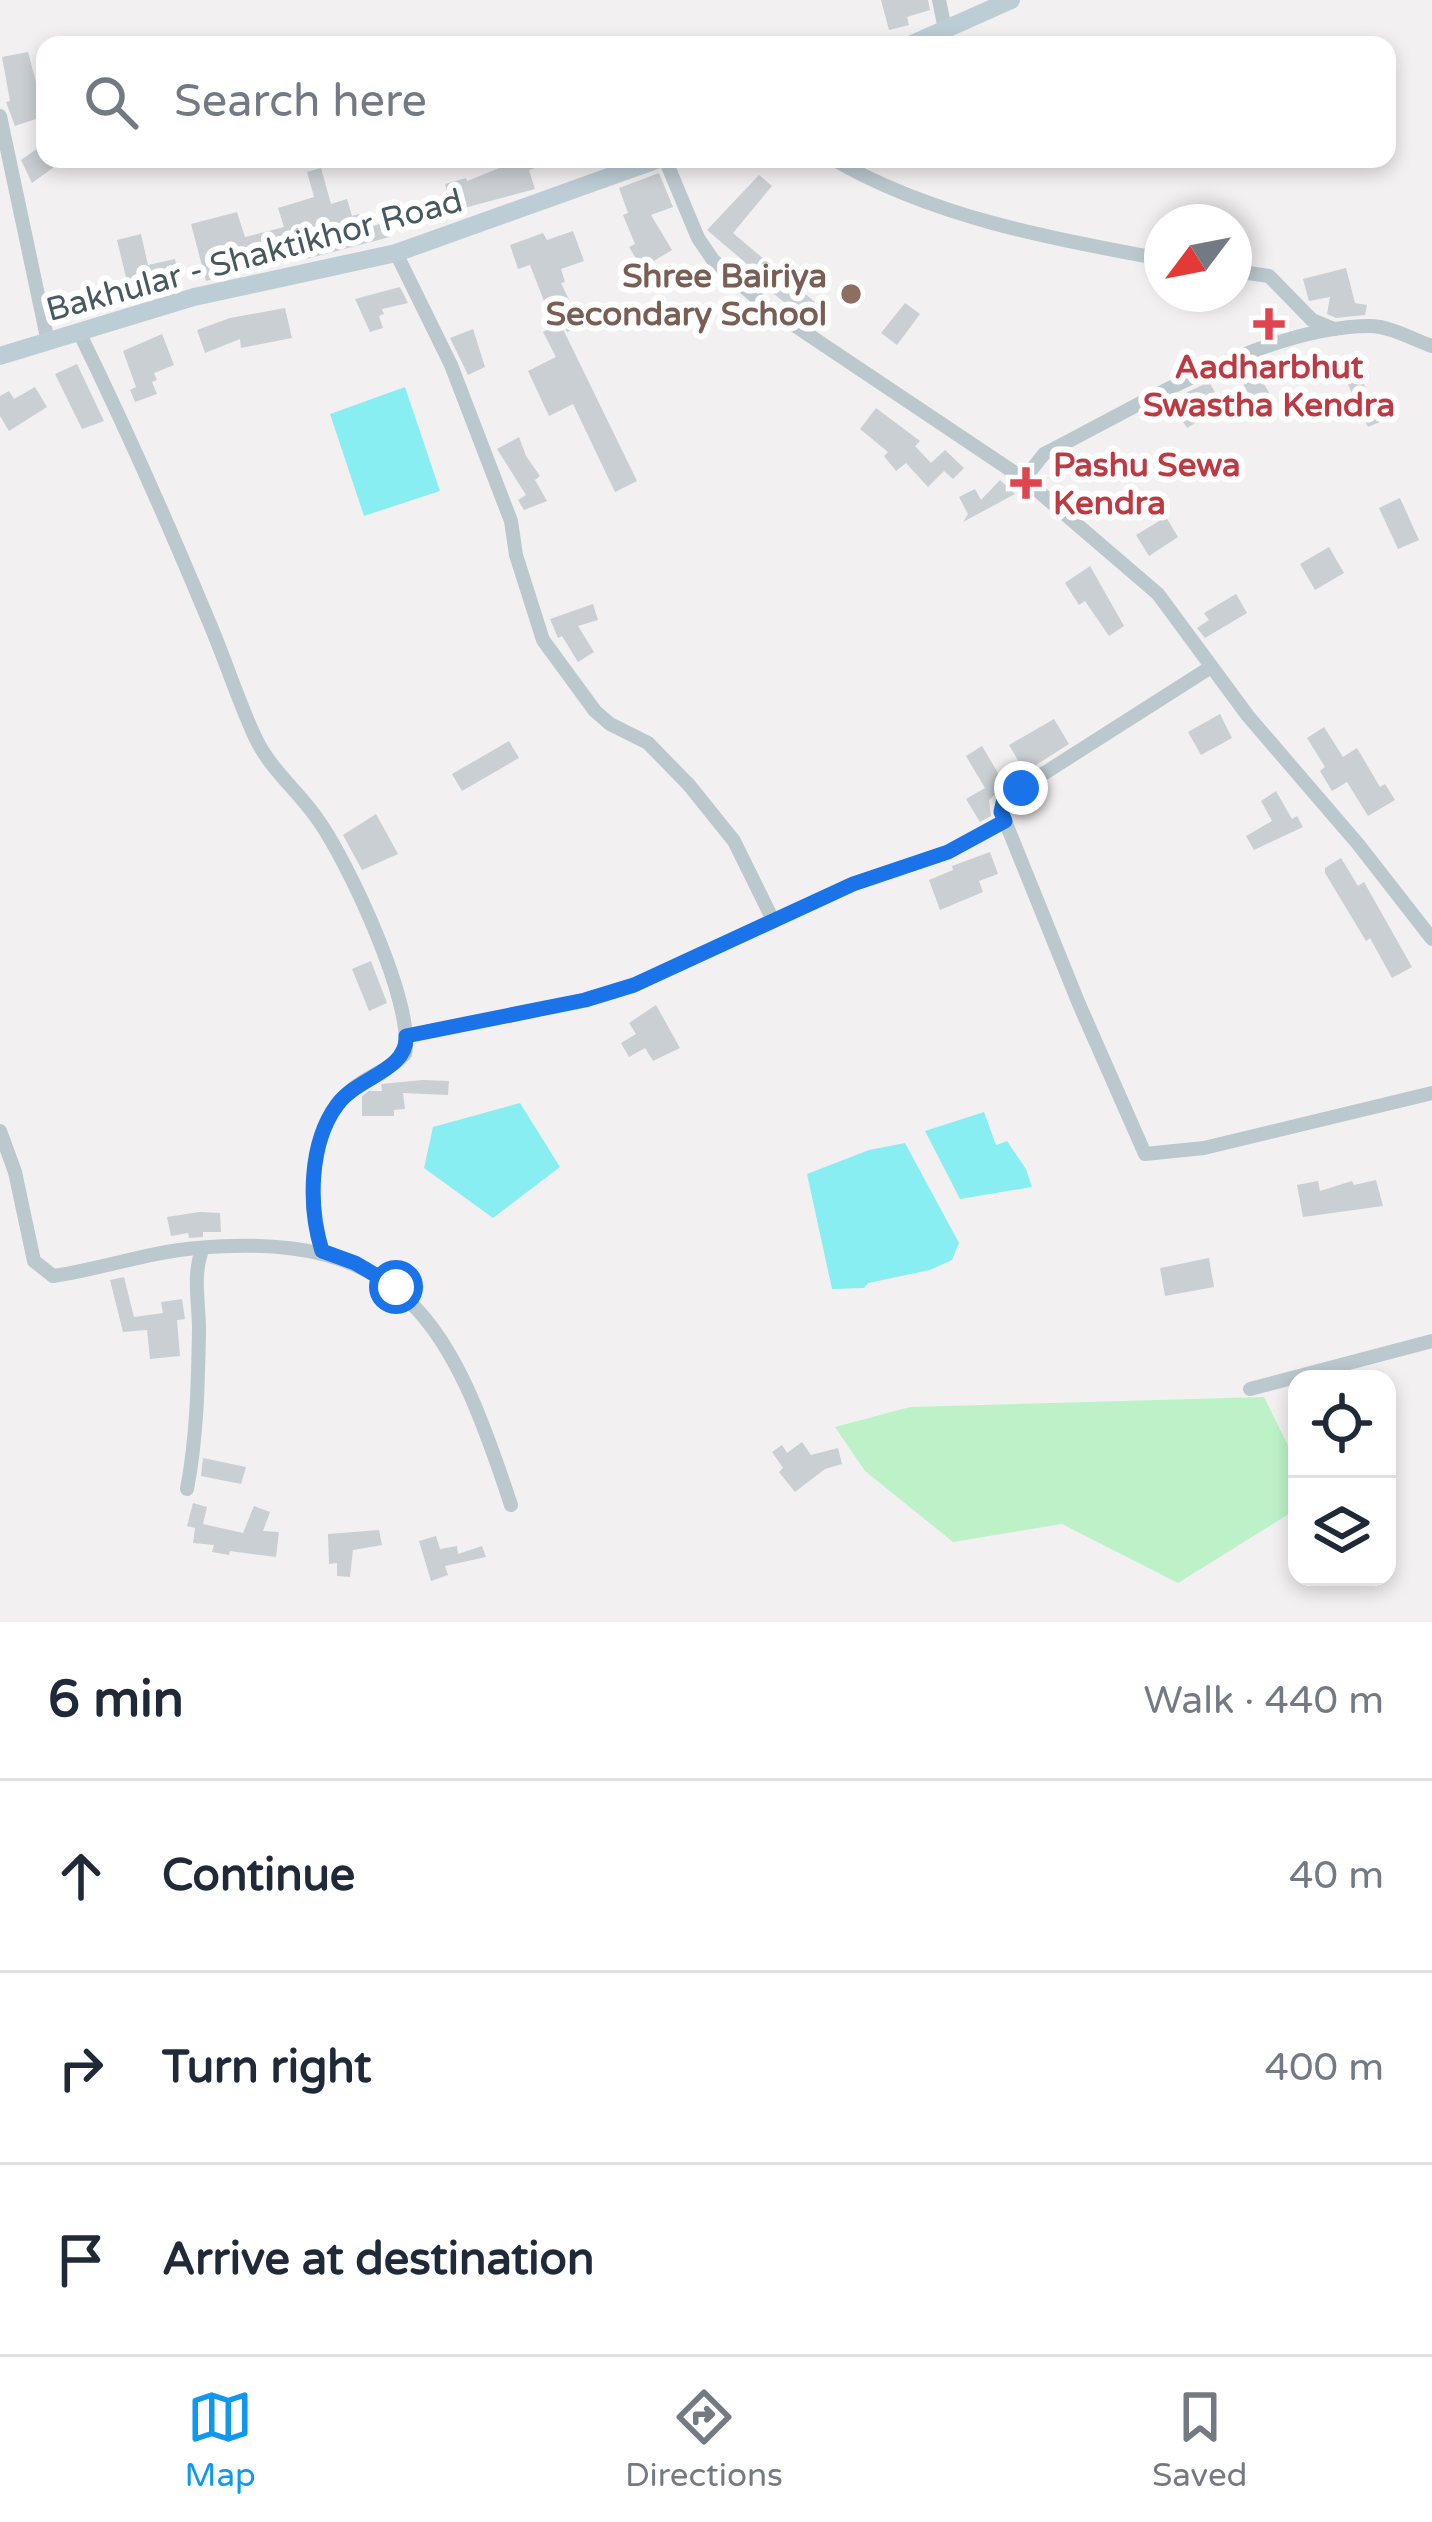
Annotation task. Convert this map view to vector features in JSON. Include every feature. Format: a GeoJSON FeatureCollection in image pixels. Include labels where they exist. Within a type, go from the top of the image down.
{"type":"FeatureCollection","features":[{"type":"Feature","properties":{"kind":"street"},"geometry":{"type":"LineString","coordinates":[[940,0],[945,29]]}},
{"type":"Feature","properties":{"kind":"street"},"geometry":{"type":"LineString","coordinates":[[930,36],[1010,0]]}},
{"type":"Feature","properties":{"kind":"street"},"geometry":{"type":"LineString","coordinates":[[0,116],[47,342]]}},
{"type":"Feature","properties":{"kind":"street","name":"Bakhular - Shaktikhor Road"},"geometry":{"type":"LineString","coordinates":[[0,356],[194,297],[396,253],[637,168]]}},
{"type":"Feature","properties":{"kind":"street"},"geometry":{"type":"LineString","coordinates":[[666,168],[713,260],[767,307],[1024,479],[1158,594],[1211,667],[1432,939]]}},
{"type":"Feature","properties":{"kind":"street"},"geometry":{"type":"LineString","coordinates":[[848,168],[886,190],[1144,255]]}},
{"type":"Feature","properties":{"kind":"street"},"geometry":{"type":"LineString","coordinates":[[396,253],[451,365],[496,481],[543,640],[595,711],[648,743],[689,785],[734,841],[773,920]]}},
{"type":"Feature","properties":{"kind":"street"},"geometry":{"type":"LineString","coordinates":[[1252,274],[1269,276],[1312,320],[1339,331]]}},
{"type":"Feature","properties":{"kind":"street"},"geometry":{"type":"LineString","coordinates":[[1024,479],[1044,454],[1239,357],[1301,336],[1374,326],[1432,346]]}},
{"type":"Feature","properties":{"kind":"street"},"geometry":{"type":"LineString","coordinates":[[80,332],[176,541],[254,736],[279,777],[316,817],[364,907],[395,987],[406,1036],[405,1054],[351,1089],[324,1126],[314,1156],[322,1251]]}},
{"type":"Feature","properties":{"kind":"street"},"geometry":{"type":"LineString","coordinates":[[1211,667],[1004,799],[1001,812],[1145,1154],[1204,1148],[1432,1094]]}},
{"type":"Feature","properties":{"kind":"street"},"geometry":{"type":"LineString","coordinates":[[406,1036],[585,1000],[634,985],[853,884],[948,852],[1005,821]]}},
{"type":"Feature","properties":{"kind":"street"},"geometry":{"type":"LineString","coordinates":[[0,1131],[15,1172],[34,1261],[53,1276],[203,1248],[284,1246],[322,1251],[355,1263],[396,1287],[427,1320],[472,1398],[511,1505]]}},
{"type":"Feature","properties":{"kind":"street"},"geometry":{"type":"LineString","coordinates":[[187,1490],[194,1454],[198,1367],[200,1297],[194,1269],[203,1248]]}},
{"type":"Feature","properties":{"kind":"street"},"geometry":{"type":"LineString","coordinates":[[1250,1389],[1432,1341]]}},
{"type":"Feature","properties":{"kind":"green space"},"geometry":{"type":"Polygon","coordinates":[[[1264,1397],[1288,1446],[1288,1515],[1178,1583],[1062,1524],[953,1542],[865,1471],[835,1427],[910,1407],[1264,1397]]]}},
{"type":"Feature","properties":{"kind":"water"},"geometry":{"type":"Polygon","coordinates":[[[405,387],[440,491],[364,516],[330,414],[405,387]]]}},
{"type":"Feature","properties":{"kind":"water"},"geometry":{"type":"Polygon","coordinates":[[[520,1103],[560,1167],[493,1218],[424,1168],[433,1127],[520,1103]]]}},
{"type":"Feature","properties":{"kind":"water"},"geometry":{"type":"Polygon","coordinates":[[[984,1112],[996,1145],[1007,1141],[1032,1187],[960,1199],[925,1131],[984,1112]]]}},
{"type":"Feature","properties":{"kind":"water"},"geometry":{"type":"Polygon","coordinates":[[[905,1143],[959,1243],[952,1260],[864,1288],[832,1289],[807,1174],[869,1150],[905,1143]]]}},
{"type":"Feature","properties":{"kind":"building"},"geometry":{"type":"Polygon","coordinates":[[[881,0],[928,0],[930,10],[907,17],[909,25],[889,30],[881,0]]]}},
{"type":"Feature","properties":{"kind":"building"},"geometry":{"type":"Polygon","coordinates":[[[28,52],[36,82],[36,119],[15,126],[6,102],[10,101],[2,57],[28,52]]]}},
{"type":"Feature","properties":{"kind":"building"},"geometry":{"type":"Polygon","coordinates":[[[36,149],[36,168],[53,168],[32,183],[21,160],[36,149]]]}},
{"type":"Feature","properties":{"kind":"building"},"geometry":{"type":"Polygon","coordinates":[[[321,168],[331,204],[347,199],[352,216],[359,214],[364,230],[384,222],[390,237],[306,259],[303,252],[206,281],[191,224],[237,212],[245,237],[284,227],[278,208],[314,197],[307,172],[321,168]]]}},
{"type":"Feature","properties":{"kind":"building"},"geometry":{"type":"Polygon","coordinates":[[[500,168],[535,168],[529,170],[535,189],[453,211],[445,184],[500,168]]]}},
{"type":"Feature","properties":{"kind":"building"},"geometry":{"type":"Polygon","coordinates":[[[659,173],[673,207],[651,215],[672,250],[642,268],[629,247],[635,244],[619,188],[659,173]]]}},
{"type":"Feature","properties":{"kind":"building"},"geometry":{"type":"Polygon","coordinates":[[[759,175],[772,186],[733,233],[816,303],[803,318],[707,230],[759,175]]]}},
{"type":"Feature","properties":{"kind":"building"},"geometry":{"type":"Polygon","coordinates":[[[573,231],[584,261],[561,269],[565,282],[561,283],[581,325],[567,332],[551,299],[544,301],[530,265],[518,269],[510,245],[543,233],[547,240],[573,231]]]}},
{"type":"Feature","properties":{"kind":"building"},"geometry":{"type":"Polygon","coordinates":[[[141,234],[148,265],[175,259],[182,287],[131,298],[117,240],[141,234]]]}},
{"type":"Feature","properties":{"kind":"building"},"geometry":{"type":"Polygon","coordinates":[[[1346,268],[1355,303],[1367,305],[1365,315],[1336,318],[1327,314],[1330,297],[1309,301],[1303,279],[1346,268]]]}},
{"type":"Feature","properties":{"kind":"building"},"geometry":{"type":"Polygon","coordinates":[[[400,287],[408,303],[382,309],[383,328],[370,332],[355,299],[400,287]]]}},
{"type":"Feature","properties":{"kind":"building"},"geometry":{"type":"Polygon","coordinates":[[[905,303],[920,314],[897,345],[881,333],[905,303]]]}},
{"type":"Feature","properties":{"kind":"building"},"geometry":{"type":"Polygon","coordinates":[[[285,308],[292,338],[241,348],[240,339],[205,353],[197,330],[230,318],[285,308]]]}},
{"type":"Feature","properties":{"kind":"building"},"geometry":{"type":"Polygon","coordinates":[[[560,323],[637,481],[615,492],[573,404],[549,416],[528,371],[556,357],[543,332],[560,323]]]}},
{"type":"Feature","properties":{"kind":"building"},"geometry":{"type":"Polygon","coordinates":[[[473,329],[485,367],[468,375],[450,338],[473,329]]]}},
{"type":"Feature","properties":{"kind":"building"},"geometry":{"type":"Polygon","coordinates":[[[162,334],[174,365],[154,373],[157,394],[135,402],[130,390],[136,387],[123,351],[162,334]]]}},
{"type":"Feature","properties":{"kind":"building"},"geometry":{"type":"Polygon","coordinates":[[[77,364],[104,421],[82,429],[55,374],[77,364]]]}},
{"type":"Feature","properties":{"kind":"building"},"geometry":{"type":"Polygon","coordinates":[[[1252,364],[1270,394],[1239,416],[1231,402],[1248,393],[1236,370],[1252,364]]]}},
{"type":"Feature","properties":{"kind":"building"},"geometry":{"type":"Polygon","coordinates":[[[1356,369],[1382,421],[1368,427],[1343,374],[1356,369]]]}},
{"type":"Feature","properties":{"kind":"building"},"geometry":{"type":"Polygon","coordinates":[[[1209,382],[1223,406],[1187,428],[1170,400],[1209,382]]]}},
{"type":"Feature","properties":{"kind":"building"},"geometry":{"type":"Polygon","coordinates":[[[35,387],[47,407],[9,431],[0,416],[0,396],[9,391],[14,399],[35,387]]]}},
{"type":"Feature","properties":{"kind":"building"},"geometry":{"type":"Polygon","coordinates":[[[876,408],[920,441],[915,446],[931,463],[945,450],[964,468],[953,479],[944,471],[928,487],[906,463],[896,471],[884,456],[888,452],[860,429],[876,408]]]}},
{"type":"Feature","properties":{"kind":"building"},"geometry":{"type":"Polygon","coordinates":[[[519,437],[540,476],[535,480],[547,501],[524,510],[518,500],[526,495],[497,449],[519,437]]]}},
{"type":"Feature","properties":{"kind":"building"},"geometry":{"type":"Polygon","coordinates":[[[1000,480],[1015,494],[963,522],[968,514],[959,497],[975,489],[981,500],[1000,480]]]}},
{"type":"Feature","properties":{"kind":"building"},"geometry":{"type":"Polygon","coordinates":[[[1400,498],[1419,540],[1398,549],[1379,508],[1400,498]]]}},
{"type":"Feature","properties":{"kind":"building"},"geometry":{"type":"Polygon","coordinates":[[[1166,517],[1178,537],[1149,556],[1136,535],[1166,517]]]}},
{"type":"Feature","properties":{"kind":"building"},"geometry":{"type":"Polygon","coordinates":[[[1329,547],[1344,573],[1315,590],[1300,564],[1329,547]]]}},
{"type":"Feature","properties":{"kind":"building"},"geometry":{"type":"Polygon","coordinates":[[[1090,566],[1124,626],[1109,636],[1085,601],[1079,605],[1065,583],[1090,566]]]}},
{"type":"Feature","properties":{"kind":"building"},"geometry":{"type":"Polygon","coordinates":[[[1236,594],[1247,613],[1205,638],[1197,628],[1209,620],[1204,613],[1236,594]]]}},
{"type":"Feature","properties":{"kind":"building"},"geometry":{"type":"Polygon","coordinates":[[[593,604],[598,620],[578,626],[594,652],[578,662],[562,636],[558,638],[550,619],[593,604]]]}},
{"type":"Feature","properties":{"kind":"building"},"geometry":{"type":"Polygon","coordinates":[[[1220,714],[1232,738],[1201,755],[1188,732],[1220,714]]]}},
{"type":"Feature","properties":{"kind":"building"},"geometry":{"type":"Polygon","coordinates":[[[1054,719],[1069,744],[1025,772],[1009,745],[1054,719]]]}},
{"type":"Feature","properties":{"kind":"building"},"geometry":{"type":"Polygon","coordinates":[[[1324,727],[1343,757],[1357,748],[1380,787],[1385,784],[1395,800],[1368,816],[1347,782],[1332,791],[1320,771],[1325,767],[1307,738],[1324,727]]]}},
{"type":"Feature","properties":{"kind":"building"},"geometry":{"type":"Polygon","coordinates":[[[509,741],[519,758],[462,791],[452,774],[509,741]]]}},
{"type":"Feature","properties":{"kind":"building"},"geometry":{"type":"Polygon","coordinates":[[[982,746],[1005,785],[989,800],[991,816],[980,822],[966,799],[985,788],[966,756],[982,746]]]}},
{"type":"Feature","properties":{"kind":"building"},"geometry":{"type":"Polygon","coordinates":[[[1276,791],[1292,819],[1297,816],[1303,827],[1254,850],[1246,836],[1272,821],[1261,801],[1276,791]]]}},
{"type":"Feature","properties":{"kind":"building"},"geometry":{"type":"Polygon","coordinates":[[[376,814],[398,854],[362,870],[343,835],[376,814]]]}},
{"type":"Feature","properties":{"kind":"building"},"geometry":{"type":"Polygon","coordinates":[[[990,852],[998,874],[979,881],[983,892],[940,910],[929,880],[990,852]]]}},
{"type":"Feature","properties":{"kind":"building"},"geometry":{"type":"Polygon","coordinates":[[[1341,858],[1358,886],[1364,882],[1412,967],[1392,978],[1325,873],[1325,868],[1341,858]]]}},
{"type":"Feature","properties":{"kind":"building"},"geometry":{"type":"Polygon","coordinates":[[[371,961],[387,1003],[369,1011],[352,969],[371,961]]]}},
{"type":"Feature","properties":{"kind":"building"},"geometry":{"type":"Polygon","coordinates":[[[656,1005],[680,1048],[653,1061],[645,1048],[629,1057],[621,1043],[636,1034],[629,1023],[656,1005]]]}},
{"type":"Feature","properties":{"kind":"building"},"geometry":{"type":"Polygon","coordinates":[[[449,1081],[448,1095],[403,1093],[405,1109],[394,1110],[394,1116],[362,1116],[362,1096],[369,1091],[382,1091],[381,1084],[449,1081]]]}},
{"type":"Feature","properties":{"kind":"building"},"geometry":{"type":"Polygon","coordinates":[[[1376,1180],[1383,1206],[1303,1217],[1297,1185],[1318,1181],[1320,1191],[1352,1181],[1354,1185],[1376,1180]]]}},
{"type":"Feature","properties":{"kind":"building"},"geometry":{"type":"Polygon","coordinates":[[[220,1213],[221,1232],[171,1236],[167,1217],[220,1213]]]}},
{"type":"Feature","properties":{"kind":"building"},"geometry":{"type":"Polygon","coordinates":[[[1209,1258],[1214,1287],[1165,1296],[1160,1268],[1209,1258]]]}},
{"type":"Feature","properties":{"kind":"building"},"geometry":{"type":"Polygon","coordinates":[[[124,1277],[134,1317],[163,1313],[161,1302],[182,1299],[185,1319],[177,1320],[180,1356],[150,1359],[147,1330],[123,1332],[110,1280],[124,1277]]]}},
{"type":"Feature","properties":{"kind":"building"},"geometry":{"type":"Polygon","coordinates":[[[802,1442],[811,1455],[838,1448],[842,1464],[825,1469],[795,1492],[779,1472],[783,1468],[772,1452],[782,1445],[787,1453],[802,1442]]]}},
{"type":"Feature","properties":{"kind":"building"},"geometry":{"type":"Polygon","coordinates":[[[203,1458],[246,1467],[241,1484],[201,1476],[203,1458]]]}},
{"type":"Feature","properties":{"kind":"building"},"geometry":{"type":"Polygon","coordinates":[[[193,1503],[207,1507],[203,1524],[243,1533],[254,1506],[270,1512],[263,1531],[279,1532],[276,1557],[230,1551],[229,1555],[212,1552],[214,1545],[193,1543],[195,1528],[187,1526],[193,1503]]]}},
{"type":"Feature","properties":{"kind":"building"},"geometry":{"type":"Polygon","coordinates":[[[379,1530],[382,1545],[353,1550],[350,1577],[337,1576],[337,1563],[329,1564],[328,1534],[379,1530]]]}},
{"type":"Feature","properties":{"kind":"building"},"geometry":{"type":"Polygon","coordinates":[[[436,1536],[440,1549],[457,1546],[458,1554],[482,1546],[486,1557],[445,1566],[448,1575],[431,1581],[419,1541],[436,1536]]]}},
{"type":"Feature","properties":{"kind":"place","name":"Shree Bairiya Secondary School"},"geometry":{"type":"Point","coordinates":[851,294]}},
{"type":"Feature","properties":{"kind":"place","name":"Aadharbhut Swastha Kendra"},"geometry":{"type":"Point","coordinates":[1269,324]}},
{"type":"Feature","properties":{"kind":"place","name":"Pashu Sewa Kendra"},"geometry":{"type":"Point","coordinates":[1026,483]}},
{"type":"Feature","properties":{"kind":"route"},"geometry":{"type":"LineString","coordinates":[[396,1287],[355,1263],[322,1251],[314,1156],[338,1103],[366,1078],[395,1064],[405,1054],[406,1036],[585,1000],[634,985],[853,884],[948,852],[1005,821],[1004,799],[1021,788]]}}]}
